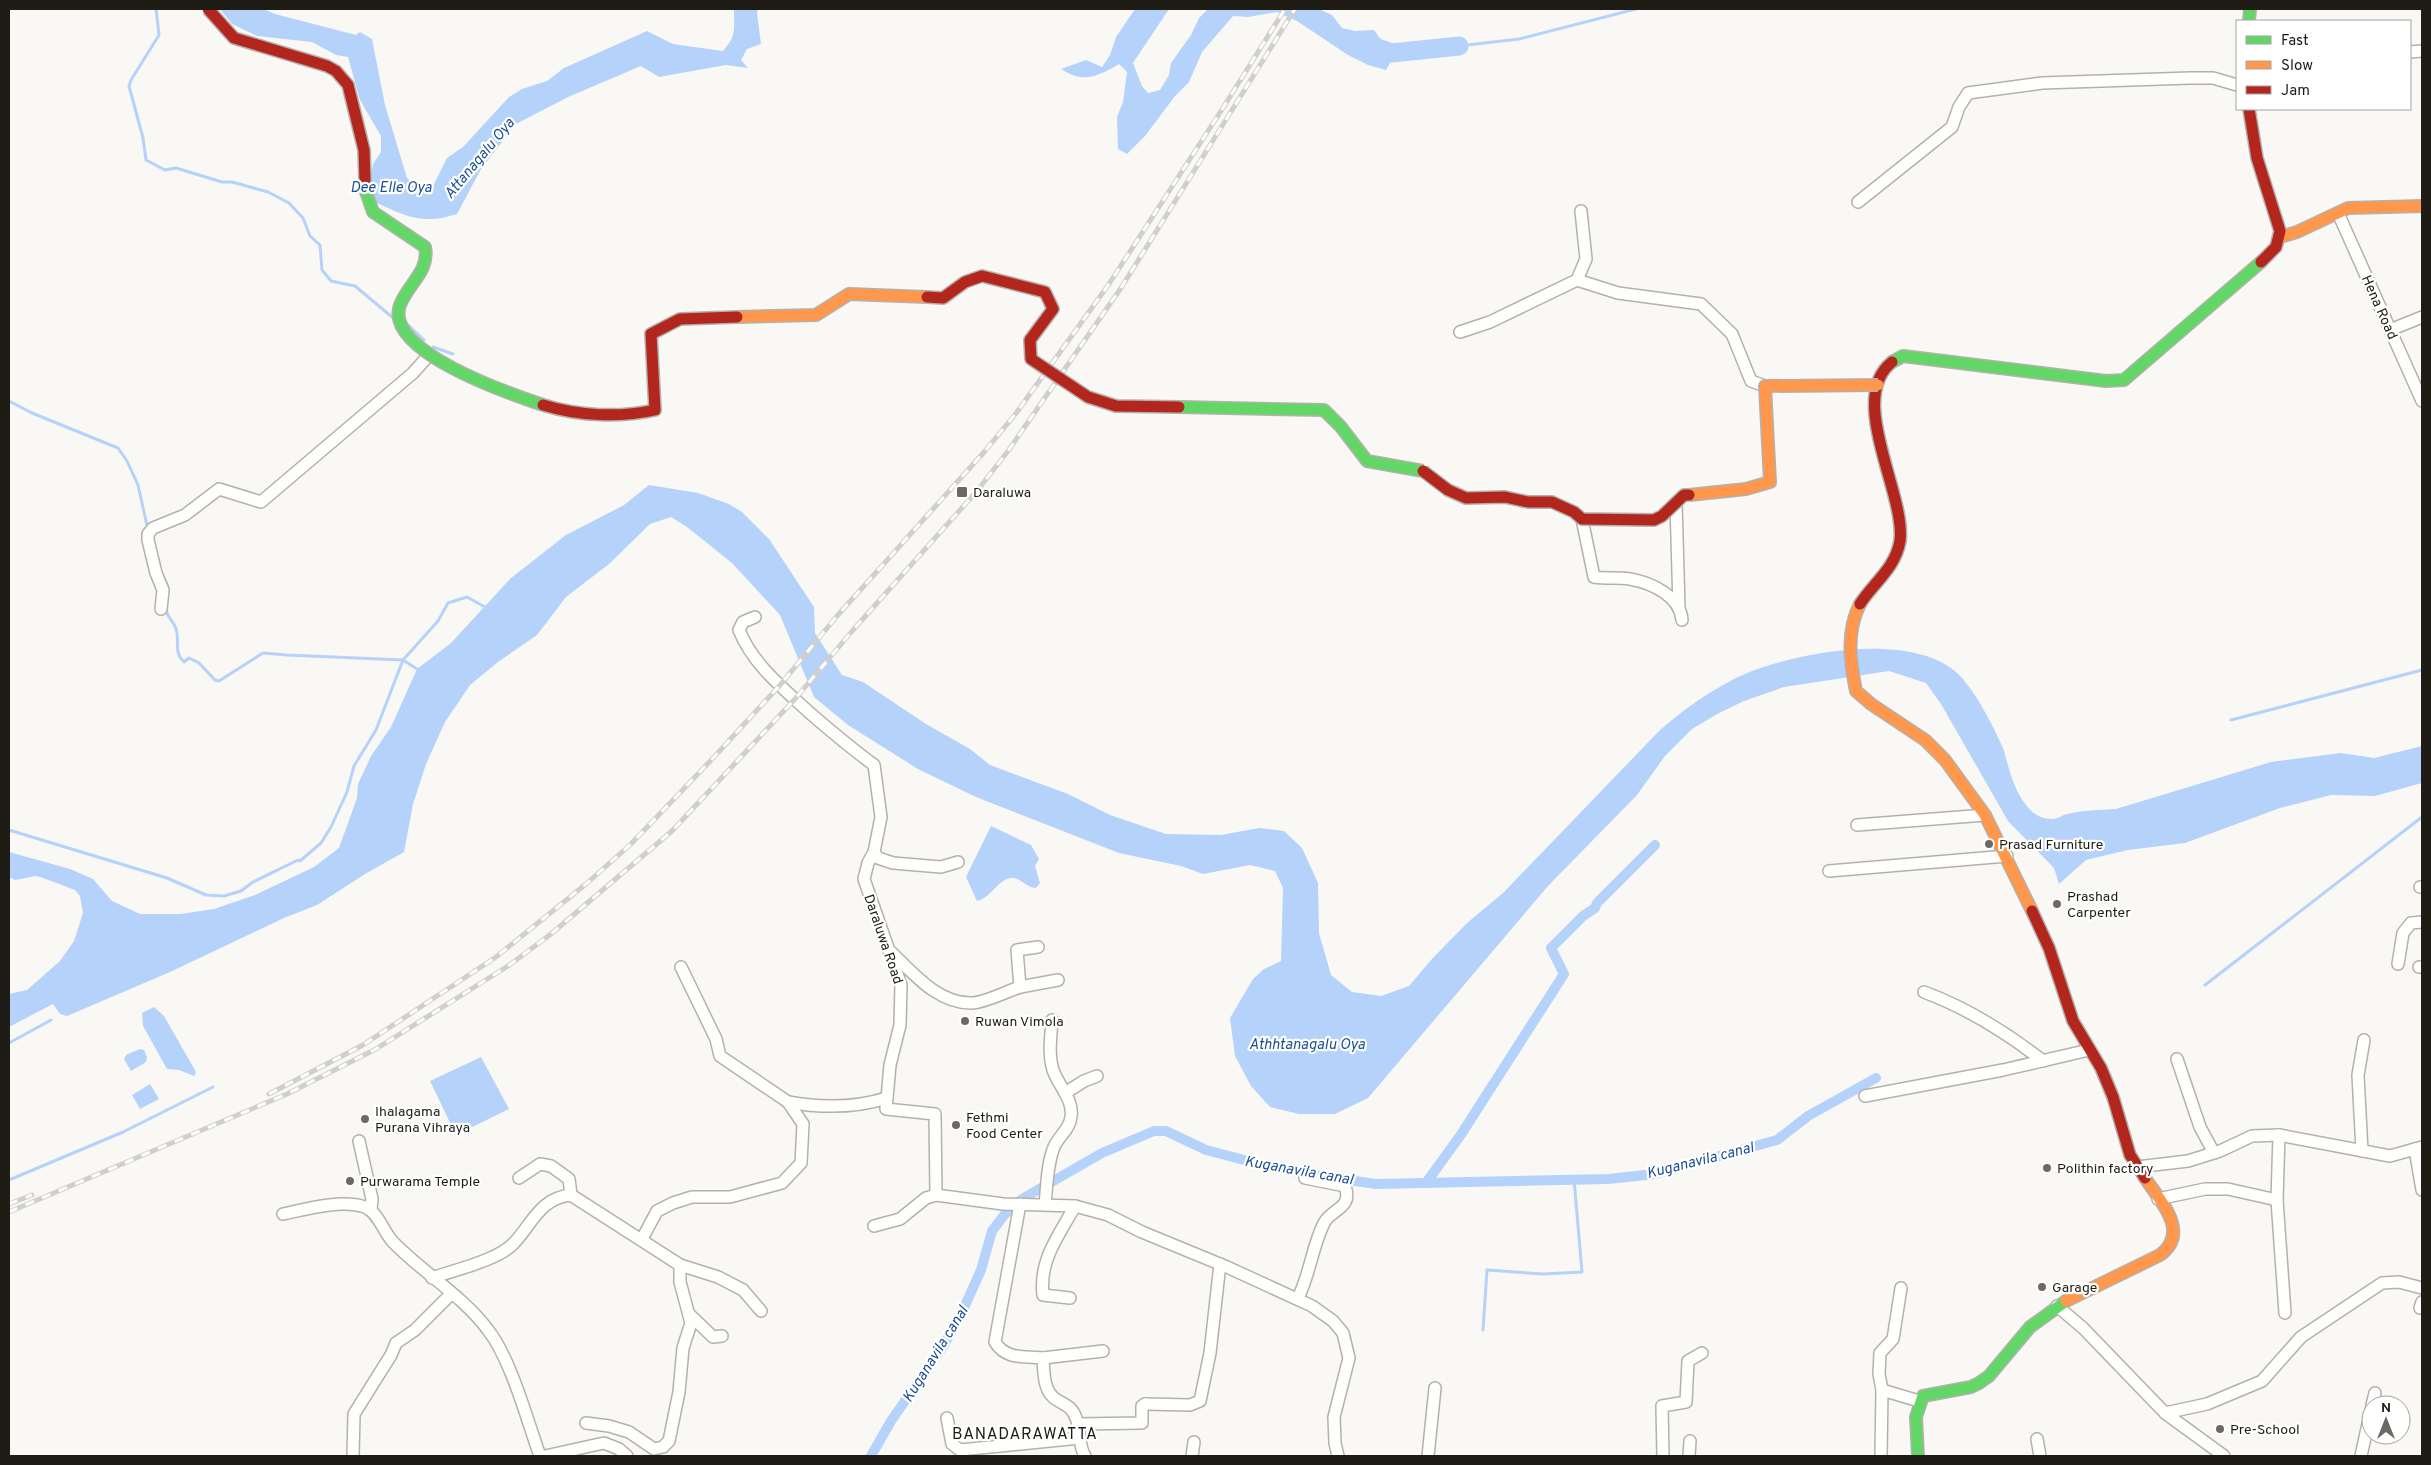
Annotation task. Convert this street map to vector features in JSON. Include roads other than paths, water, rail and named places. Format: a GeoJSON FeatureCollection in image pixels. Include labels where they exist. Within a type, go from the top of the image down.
{"type":"FeatureCollection","features":[{"type":"Feature","properties":{"kind":"street"},"geometry":{"type":"LineString","coordinates":[[208,9],[234,38],[327,66],[336,72],[348,85],[364,150],[365,189],[373,212],[425,247],[426,261],[405,296],[398,320],[402,330],[429,355],[469,378],[560,410],[638,415],[655,410],[651,334],[680,319],[816,315],[849,294],[943,298],[966,282],[982,276],[1045,292],[1053,310],[1030,340],[1031,359],[1088,397],[1116,406],[1324,410],[1341,427],[1366,461],[1427,472],[1448,490],[1466,498],[1504,497],[1528,502],[1552,502],[1574,512],[1582,519],[1594,577],[1630,579],[1651,587],[1672,597],[1681,616],[1676,504]]}},
{"type":"Feature","properties":{"kind":"street"},"geometry":{"type":"LineString","coordinates":[[1858,202],[1952,127],[1959,107],[1968,93],[2042,83],[2190,78],[2213,78],[2236,85]]}},
{"type":"Feature","properties":{"kind":"street"},"geometry":{"type":"LineString","coordinates":[[1882,1390],[1919,1401],[1931,1394],[1971,1387],[1979,1383],[1989,1376],[2030,1327],[2057,1306],[2171,1248],[2174,1238],[2173,1225],[2168,1212],[2130,1155],[2113,1097],[2101,1068],[2073,1021],[2049,948],[2007,856],[1985,815],[1945,760],[1906,726],[1862,698],[1856,691],[1851,639],[1853,622],[1859,607],[1889,570],[1893,562],[1899,536],[1900,519],[1880,451],[1876,417],[1878,385],[1882,373],[1890,362],[1903,356],[2106,380],[2124,380],[2250,274],[2276,247],[2280,237],[2257,158],[2249,110]]}},
{"type":"Feature","properties":{"kind":"street"},"geometry":{"type":"LineString","coordinates":[[2280,237],[2297,232],[2348,208],[2361,206],[2422,206]]}},
{"type":"Feature","properties":{"kind":"street"},"geometry":{"type":"LineString","coordinates":[[1460,332],[1490,322],[1577,280],[1586,259],[1581,211]]}},
{"type":"Feature","properties":{"kind":"street","name":"Hena Road"},"geometry":{"type":"LineString","coordinates":[[2338,213],[2390,330],[2417,376],[2422,401]]}},
{"type":"Feature","properties":{"kind":"street"},"geometry":{"type":"LineString","coordinates":[[1577,280],[1618,293],[1701,304],[1732,334],[1751,381],[1765,386],[1878,385]]}},
{"type":"Feature","properties":{"kind":"street"},"geometry":{"type":"LineString","coordinates":[[2390,330],[2422,317]]}},
{"type":"Feature","properties":{"kind":"street"},"geometry":{"type":"LineString","coordinates":[[161,609],[164,590],[156,573],[148,540],[148,534],[153,528],[185,515],[219,489],[260,502],[412,373],[429,355]]}},
{"type":"Feature","properties":{"kind":"street"},"geometry":{"type":"LineString","coordinates":[[1582,519],[1654,520],[1662,516],[1684,495],[1746,489],[1770,482],[1765,386]]}},
{"type":"Feature","properties":{"kind":"street","name":"Daraluwa Road"},"geometry":{"type":"LineString","coordinates":[[755,617],[743,622],[739,630],[744,641],[768,675],[853,750],[874,765],[881,817],[874,852],[868,862],[864,879],[902,985],[900,1025],[890,1064],[887,1098]]}},
{"type":"Feature","properties":{"kind":"street"},"geometry":{"type":"LineString","coordinates":[[1857,825],[1985,815]]}},
{"type":"Feature","properties":{"kind":"street"},"geometry":{"type":"LineString","coordinates":[[874,852],[878,858],[893,863],[941,867],[958,862]]}},
{"type":"Feature","properties":{"kind":"street"},"geometry":{"type":"LineString","coordinates":[[1830,871],[2007,856]]}},
{"type":"Feature","properties":{"kind":"street"},"geometry":{"type":"LineString","coordinates":[[2398,964],[2403,933],[2411,923],[2422,922]]}},
{"type":"Feature","properties":{"kind":"street"},"geometry":{"type":"LineString","coordinates":[[1020,987],[1017,950],[1038,947]]}},
{"type":"Feature","properties":{"kind":"street"},"geometry":{"type":"LineString","coordinates":[[888,949],[930,988],[951,998],[972,1003],[1020,987],[1058,980]]}},
{"type":"Feature","properties":{"kind":"street"},"geometry":{"type":"LineString","coordinates":[[642,1239],[657,1211],[673,1203],[692,1197],[730,1197],[782,1183],[801,1163],[803,1124],[788,1102],[720,1056],[716,1039],[682,967]]}},
{"type":"Feature","properties":{"kind":"street"},"geometry":{"type":"LineString","coordinates":[[1924,992],[1943,999],[2009,1035],[2043,1061]]}},
{"type":"Feature","properties":{"kind":"street"},"geometry":{"type":"LineString","coordinates":[[1045,1204],[1054,1146],[1062,1137],[1071,1118],[1065,1093],[1053,1071],[1050,1051],[1052,1020]]}},
{"type":"Feature","properties":{"kind":"street"},"geometry":{"type":"LineString","coordinates":[[2362,1151],[2358,1075],[2364,1040]]}},
{"type":"Feature","properties":{"kind":"street"},"geometry":{"type":"LineString","coordinates":[[1865,1096],[2043,1061],[2089,1050]]}},
{"type":"Feature","properties":{"kind":"street"},"geometry":{"type":"LineString","coordinates":[[2177,1059],[2200,1127],[2214,1153]]}},
{"type":"Feature","properties":{"kind":"street"},"geometry":{"type":"LineString","coordinates":[[1065,1093],[1084,1081],[1097,1076]]}},
{"type":"Feature","properties":{"kind":"street"},"geometry":{"type":"LineString","coordinates":[[788,1102],[810,1106],[864,1105],[887,1098],[886,1109],[935,1114],[936,1195]]}},
{"type":"Feature","properties":{"kind":"street"},"geometry":{"type":"LineString","coordinates":[[2137,1167],[2188,1161],[2214,1153],[2252,1136],[2279,1135],[2390,1156],[2419,1148],[2422,1190]]}},
{"type":"Feature","properties":{"kind":"street"},"geometry":{"type":"LineString","coordinates":[[2279,1135],[2278,1200],[2286,1313]]}},
{"type":"Feature","properties":{"kind":"street"},"geometry":{"type":"LineString","coordinates":[[359,1141],[372,1199],[371,1210]]}},
{"type":"Feature","properties":{"kind":"street"},"geometry":{"type":"LineString","coordinates":[[519,1178],[540,1164],[551,1166],[569,1179],[571,1195]]}},
{"type":"Feature","properties":{"kind":"street"},"geometry":{"type":"LineString","coordinates":[[1298,1298],[1325,1221],[1346,1202],[1348,1194],[1345,1186],[1305,1178]]}},
{"type":"Feature","properties":{"kind":"street"},"geometry":{"type":"LineString","coordinates":[[2158,1199],[2205,1190],[2228,1190],[2278,1200]]}},
{"type":"Feature","properties":{"kind":"street"},"geometry":{"type":"LineString","coordinates":[[432,1278],[499,1255],[515,1243],[537,1213],[558,1196],[571,1195],[680,1265],[718,1277],[743,1290],[761,1311]]}},
{"type":"Feature","properties":{"kind":"street"},"geometry":{"type":"LineString","coordinates":[[874,1226],[900,1219],[926,1198],[936,1195],[1002,1204],[1075,1206],[1108,1214],[1142,1232],[1298,1298],[1333,1321],[1343,1333],[1349,1358],[1334,1417],[1335,1443],[1338,1456]]}},
{"type":"Feature","properties":{"kind":"street"},"geometry":{"type":"LineString","coordinates":[[1020,1204],[995,1342],[1000,1351],[1011,1356],[1043,1358],[1103,1351]]}},
{"type":"Feature","properties":{"kind":"street"},"geometry":{"type":"LineString","coordinates":[[282,1214],[316,1207],[357,1205],[371,1210],[392,1242],[481,1321],[497,1344],[540,1456]]}},
{"type":"Feature","properties":{"kind":"street"},"geometry":{"type":"LineString","coordinates":[[1070,1298],[1043,1295],[1042,1286],[1044,1264],[1075,1206]]}},
{"type":"Feature","properties":{"kind":"street"},"geometry":{"type":"LineString","coordinates":[[1078,1424],[1142,1423],[1142,1406],[1145,1404],[1190,1405],[1200,1401],[1210,1353],[1220,1264]]}},
{"type":"Feature","properties":{"kind":"street"},"geometry":{"type":"LineString","coordinates":[[586,1423],[610,1426],[629,1432],[654,1449],[663,1447],[669,1442],[679,1392],[683,1348],[692,1323],[680,1282],[680,1265]]}},
{"type":"Feature","properties":{"kind":"street"},"geometry":{"type":"LineString","coordinates":[[2165,1413],[2207,1404],[2262,1382],[2301,1337],[2382,1284],[2399,1282],[2422,1288]]}},
{"type":"Feature","properties":{"kind":"street"},"geometry":{"type":"LineString","coordinates":[[1881,1456],[1882,1390],[1879,1374],[1880,1352],[1893,1339],[1901,1288]]}},
{"type":"Feature","properties":{"kind":"street"},"geometry":{"type":"LineString","coordinates":[[352,1456],[354,1414],[391,1355],[396,1343],[415,1330],[451,1294]]}},
{"type":"Feature","properties":{"kind":"street"},"geometry":{"type":"LineString","coordinates":[[2057,1306],[2082,1328],[2165,1413],[2224,1456]]}},
{"type":"Feature","properties":{"kind":"street"},"geometry":{"type":"LineString","coordinates":[[689,1314],[713,1337],[722,1336]]}},
{"type":"Feature","properties":{"kind":"street"},"geometry":{"type":"LineString","coordinates":[[1664,1456],[1662,1406],[1686,1402],[1688,1360],[1702,1353]]}},
{"type":"Feature","properties":{"kind":"street"},"geometry":{"type":"LineString","coordinates":[[1043,1358],[1046,1388],[1056,1400],[1070,1406],[1078,1424],[1082,1452],[1086,1456]]}},
{"type":"Feature","properties":{"kind":"street"},"geometry":{"type":"LineString","coordinates":[[1428,1456],[1435,1388]]}},
{"type":"Feature","properties":{"kind":"street"},"geometry":{"type":"LineString","coordinates":[[1918,1456],[1917,1412],[1919,1401]]}},
{"type":"Feature","properties":{"kind":"street"},"geometry":{"type":"LineString","coordinates":[[947,1418],[952,1444],[960,1450],[1080,1438]]}},
{"type":"Feature","properties":{"kind":"street"},"geometry":{"type":"LineString","coordinates":[[2037,1440],[2040,1456]]}},
{"type":"Feature","properties":{"kind":"street"},"geometry":{"type":"LineString","coordinates":[[1688,1456],[1690,1441]]}},
{"type":"Feature","properties":{"kind":"street"},"geometry":{"type":"LineString","coordinates":[[1192,1456],[1194,1442]]}},
{"type":"Feature","properties":{"kind":"street"},"geometry":{"type":"LineString","coordinates":[[545,1456],[604,1443],[619,1448],[627,1456]]}},
{"type":"Feature","properties":{"kind":"water","name":"Dee Elle Oya"},"geometry":{"type":"Polygon","coordinates":[[[220,9],[263,9],[275,14],[356,35],[360,32],[372,39],[385,105],[407,178],[418,188],[431,190],[447,158],[463,147],[509,97],[522,89],[547,81],[564,68],[647,31],[673,44],[723,51],[733,36],[734,9],[758,9],[761,44],[747,49],[741,60],[748,68],[726,65],[659,77],[641,66],[568,97],[516,124],[481,169],[457,214],[424,219],[397,212],[375,202],[370,182],[373,164],[381,152],[381,136],[360,100],[348,57],[336,55],[312,42],[257,36],[232,24],[220,9]]]}},
{"type":"Feature","properties":{"kind":"water"},"geometry":{"type":"Polygon","coordinates":[[[1135,9],[1169,9],[1133,63],[1142,86],[1148,93],[1160,90],[1169,75],[1171,63],[1191,35],[1199,18],[1208,9],[1319,9],[1332,15],[1342,28],[1355,31],[1374,30],[1384,44],[1390,63],[1386,70],[1368,65],[1348,55],[1297,21],[1277,12],[1248,17],[1233,16],[1202,52],[1189,82],[1175,96],[1145,136],[1127,154],[1118,149],[1117,117],[1123,102],[1127,72],[1119,64],[1091,77],[1069,74],[1061,69],[1086,60],[1102,67],[1110,55],[1116,37],[1135,9]]]}},
{"type":"Feature","properties":{"kind":"water","name":"Athhtanagalu Oya"},"geometry":{"type":"Polygon","coordinates":[[[649,485],[698,493],[729,504],[742,512],[769,539],[814,607],[815,633],[842,675],[863,682],[926,724],[970,749],[990,765],[1068,794],[1110,815],[1166,834],[1221,835],[1259,828],[1284,831],[1302,848],[1318,883],[1319,933],[1331,975],[1352,992],[1381,996],[1409,986],[1467,923],[1503,893],[1660,730],[1686,709],[1734,679],[1787,660],[1819,653],[1853,649],[1886,649],[1917,653],[1943,663],[1963,679],[1990,721],[2003,748],[2011,776],[2020,797],[2035,814],[2048,819],[2092,810],[2116,809],[2271,762],[2341,753],[2374,758],[2422,746],[2422,783],[2375,796],[2331,795],[2280,808],[2185,843],[2128,850],[2086,860],[2059,884],[2054,868],[2008,821],[1941,704],[1926,683],[1889,671],[1784,687],[1744,701],[1692,729],[1665,756],[1637,795],[1548,886],[1368,1098],[1335,1114],[1299,1114],[1270,1107],[1251,1086],[1235,1056],[1230,1018],[1253,979],[1264,969],[1281,961],[1283,888],[1275,871],[1250,865],[1203,874],[1181,866],[1119,853],[976,797],[918,769],[848,725],[814,697],[780,615],[732,563],[687,527],[671,517],[650,524],[609,564],[566,597],[537,635],[498,662],[470,685],[445,722],[426,764],[413,804],[404,852],[365,874],[317,905],[284,918],[170,972],[67,1016],[60,1014],[53,1004],[9,1027],[9,994],[27,990],[60,961],[74,941],[83,913],[80,896],[75,890],[36,876],[15,880],[9,877],[9,852],[70,869],[93,879],[112,901],[140,914],[180,914],[214,909],[255,895],[314,867],[339,848],[357,798],[358,784],[371,756],[391,727],[417,669],[451,643],[511,578],[566,535],[624,505],[649,485]]]}},
{"type":"Feature","properties":{"kind":"water"},"geometry":{"type":"Polygon","coordinates":[[[991,826],[1031,845],[1039,859],[1035,866],[1040,883],[1036,888],[1014,878],[1008,879],[999,884],[987,896],[977,901],[966,877],[991,826]]]}},
{"type":"Feature","properties":{"kind":"water"},"geometry":{"type":"Polygon","coordinates":[[[154,1007],[164,1016],[196,1072],[194,1076],[179,1070],[167,1069],[143,1026],[142,1013],[154,1007]]]}},
{"type":"Feature","properties":{"kind":"water"},"geometry":{"type":"Polygon","coordinates":[[[140,1049],[144,1050],[147,1057],[146,1062],[131,1071],[124,1059],[126,1055],[140,1049]]]}},
{"type":"Feature","properties":{"kind":"water"},"geometry":{"type":"Polygon","coordinates":[[[481,1057],[509,1109],[456,1135],[430,1081],[481,1057]]]}},
{"type":"Feature","properties":{"kind":"water"},"geometry":{"type":"Polygon","coordinates":[[[150,1084],[159,1099],[140,1109],[132,1095],[150,1084]]]}},
{"type":"Feature","properties":{"kind":"waterway"},"geometry":{"type":"LineString","coordinates":[[156,9],[159,35],[129,86],[143,138],[146,160],[165,170],[176,168],[222,182],[232,182],[268,192],[289,203],[303,218],[310,236],[320,245],[322,270],[331,281],[355,286],[392,317]]}},
{"type":"Feature","properties":{"kind":"waterway"},"geometry":{"type":"LineString","coordinates":[[1459,46],[1519,39],[1636,9]]}},
{"type":"Feature","properties":{"kind":"waterway"},"geometry":{"type":"LineString","coordinates":[[1363,43],[1392,53],[1459,46]]}},
{"type":"Feature","properties":{"kind":"waterway"},"geometry":{"type":"LineString","coordinates":[[407,324],[424,340]]}},
{"type":"Feature","properties":{"kind":"waterway"},"geometry":{"type":"LineString","coordinates":[[433,347],[453,354]]}},
{"type":"Feature","properties":{"kind":"waterway"},"geometry":{"type":"LineString","coordinates":[[9,401],[32,413],[118,448],[127,461],[138,485],[148,530]]}},
{"type":"Feature","properties":{"kind":"waterway"},"geometry":{"type":"LineString","coordinates":[[163,577],[168,589],[166,610],[176,629],[178,650],[181,658],[184,662],[189,658],[199,663],[215,680],[219,681],[263,653],[403,660],[417,669]]}},
{"type":"Feature","properties":{"kind":"waterway"},"geometry":{"type":"LineString","coordinates":[[9,830],[167,878],[206,895],[224,896],[241,891],[253,882],[298,860],[300,861],[321,843],[331,827],[347,792],[354,766],[376,730],[403,660],[438,621],[448,603],[467,597],[485,607]]}},
{"type":"Feature","properties":{"kind":"waterway"},"geometry":{"type":"LineString","coordinates":[[2231,720],[2422,670]]}},
{"type":"Feature","properties":{"kind":"waterway"},"geometry":{"type":"LineString","coordinates":[[2205,985],[2422,817]]}},
{"type":"Feature","properties":{"kind":"waterway"},"geometry":{"type":"LineString","coordinates":[[1426,1183],[1460,1136],[1564,974],[1551,948],[1583,916],[1595,908],[1597,903],[1655,845]]}},
{"type":"Feature","properties":{"kind":"waterway"},"geometry":{"type":"LineString","coordinates":[[9,1043],[51,1020]]}},
{"type":"Feature","properties":{"kind":"waterway","name":"Kuganavila canal"},"geometry":{"type":"LineString","coordinates":[[871,1456],[891,1421],[944,1345],[963,1310],[981,1270],[992,1231],[1005,1214],[1022,1199],[1102,1153],[1154,1131],[1166,1131],[1206,1150],[1252,1162],[1306,1174],[1376,1184],[1608,1179],[1655,1174],[1777,1140],[1808,1116],[1876,1078]]}},
{"type":"Feature","properties":{"kind":"waterway"},"geometry":{"type":"LineString","coordinates":[[9,1180],[123,1132],[213,1087]]}},
{"type":"Feature","properties":{"kind":"waterway"},"geometry":{"type":"LineString","coordinates":[[1483,1330],[1487,1270],[1543,1274],[1582,1272],[1574,1179]]}},
{"type":"Feature","properties":{"kind":"railway"},"geometry":{"type":"LineString","coordinates":[[269,1094],[363,1045],[496,957],[586,884],[631,844],[715,756],[781,684],[837,616],[985,451],[1017,412],[1109,284],[1285,9]]}},
{"type":"Feature","properties":{"kind":"railway"},"geometry":{"type":"LineString","coordinates":[[9,1212],[287,1094],[376,1049],[508,966],[551,934],[672,831],[795,699],[853,630],[977,491],[1008,451],[1121,288],[1295,9]]}},
{"type":"Feature","properties":{"kind":"railway"},"geometry":{"type":"LineString","coordinates":[[9,1204],[32,1195]]}},
{"type":"Feature","properties":{"kind":"place","name":"Daraluwa"},"geometry":{"type":"Point","coordinates":[962,492]}},
{"type":"Feature","properties":{"kind":"place","name":"Prasad Furniture"},"geometry":{"type":"Point","coordinates":[1989,844]}},
{"type":"Feature","properties":{"kind":"place","name":"Prashad Carpenter"},"geometry":{"type":"Point","coordinates":[2057,904]}},
{"type":"Feature","properties":{"kind":"place","name":"Ruwan Vimola"},"geometry":{"type":"Point","coordinates":[965,1021]}},
{"type":"Feature","properties":{"kind":"place","name":"Ihalagama Purana Vihraya"},"geometry":{"type":"Point","coordinates":[365,1119]}},
{"type":"Feature","properties":{"kind":"place","name":"Fethmi Food Center"},"geometry":{"type":"Point","coordinates":[956,1125]}},
{"type":"Feature","properties":{"kind":"place","name":"Polithin factory"},"geometry":{"type":"Point","coordinates":[2047,1168]}},
{"type":"Feature","properties":{"kind":"place","name":"Purwarama Temple"},"geometry":{"type":"Point","coordinates":[350,1181]}},
{"type":"Feature","properties":{"kind":"place","name":"Garage"},"geometry":{"type":"Point","coordinates":[2042,1287]}},
{"type":"Feature","properties":{"kind":"place","name":"Pre-School"},"geometry":{"type":"Point","coordinates":[2220,1429]}},
{"type":"Feature","properties":{"kind":"district","name":"BANADARAWATTA"},"geometry":{"type":"Point","coordinates":[1025,1433]}},
{"type":"Feature","properties":{"kind":"water label","name":"Attanagalu Oya"},"geometry":{"type":"Point","coordinates":[479,158]}}]}
